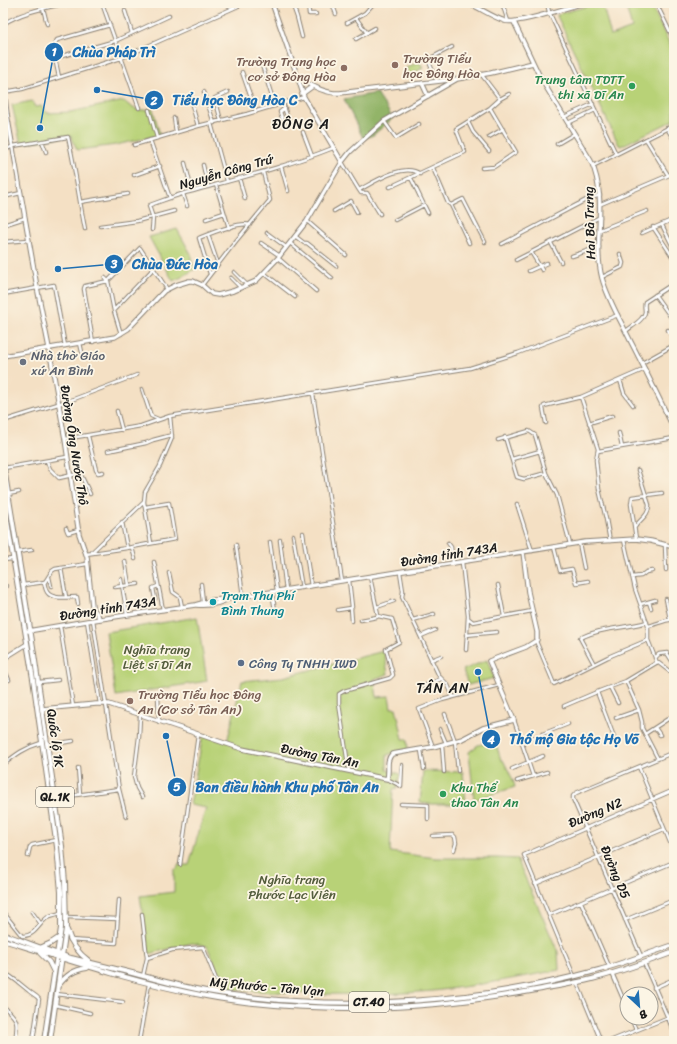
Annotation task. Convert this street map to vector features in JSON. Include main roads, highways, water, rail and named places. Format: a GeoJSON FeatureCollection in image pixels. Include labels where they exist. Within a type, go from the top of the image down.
{"type":"FeatureCollection","features":[{"type":"Feature","properties":{"kind":"main road","name":"Quốc lộ 1K"},"geometry":{"type":"LineString","coordinates":[[3,462],[5,495],[14,559],[28,631],[32,640],[38,682],[41,743],[56,840],[61,892],[62,913],[60,956],[50,1041]]}},
{"type":"Feature","properties":{"kind":"main road","name":"Quốc lộ 1K"},"geometry":{"type":"LineString","coordinates":[[5,495],[23,586],[28,631],[27,644],[47,745],[62,846],[66,928],[60,956],[54,973],[44,1041]]}},
{"type":"Feature","properties":{"kind":"main road"},"geometry":{"type":"LineString","coordinates":[[27,644],[32,640]]}},
{"type":"Feature","properties":{"kind":"main road"},"geometry":{"type":"LineString","coordinates":[[66,928],[70,940],[80,954],[91,962]]}},
{"type":"Feature","properties":{"kind":"main road","name":"Mỹ Phước - Tân Vạn"},"geometry":{"type":"LineString","coordinates":[[3,934],[39,950]]}},
{"type":"Feature","properties":{"kind":"main road"},"geometry":{"type":"LineString","coordinates":[[54,973],[49,962],[39,950],[60,937]]}},
{"type":"Feature","properties":{"kind":"main road","name":"Mỹ Phước - Tân Vạn"},"geometry":{"type":"LineString","coordinates":[[3,940],[187,988],[262,999],[304,1002],[408,1000],[462,996],[502,990],[574,976],[674,945]]}},
{"type":"Feature","properties":{"kind":"main road","name":"Mỹ Phước - Tân Vạn"},"geometry":{"type":"LineString","coordinates":[[60,956],[89,968],[206,997],[252,1003],[335,1008],[407,1007],[454,1003],[509,995],[577,982],[612,973],[674,952]]}},
{"type":"Feature","properties":{"kind":"main road"},"geometry":{"type":"LineString","coordinates":[[57,988],[66,976],[89,968]]}},
{"type":"Feature","properties":{"kind":"place","name":"Trường Tiểu học Đông Hòa"},"geometry":{"type":"Point","coordinates":[395,65]}},
{"type":"Feature","properties":{"kind":"place","name":"Trường Trung học cơ sở Đông Hòa"},"geometry":{"type":"Point","coordinates":[344,68]}},
{"type":"Feature","properties":{"kind":"place","name":"Trung tâm TDTT thị xã Dĩ An"},"geometry":{"type":"Point","coordinates":[632,86]}},
{"type":"Feature","properties":{"kind":"place","name":"Tiểu học Đông Hòa C"},"geometry":{"type":"Point","coordinates":[97,90]}},
{"type":"Feature","properties":{"kind":"place","name":"Chùa Pháp Trì"},"geometry":{"type":"Point","coordinates":[40,128]}},
{"type":"Feature","properties":{"kind":"place","name":"Chùa Đức Hòa"},"geometry":{"type":"Point","coordinates":[58,269]}},
{"type":"Feature","properties":{"kind":"place","name":"Nhà thờ Giáo xứ An Bình"},"geometry":{"type":"Point","coordinates":[23,362]}},
{"type":"Feature","properties":{"kind":"place","name":"Trạm Thu Phí Bình Thung"},"geometry":{"type":"Point","coordinates":[213,602]}},
{"type":"Feature","properties":{"kind":"place","name":"Công Ty TNHH IWD"},"geometry":{"type":"Point","coordinates":[241,663]}},
{"type":"Feature","properties":{"kind":"place","name":"Thổ mộ Gia tộc Họ Võ"},"geometry":{"type":"Point","coordinates":[478,672]}},
{"type":"Feature","properties":{"kind":"place","name":"Trường Tiểu học Đông An (Cơ sở Tân An)"},"geometry":{"type":"Point","coordinates":[130,701]}},
{"type":"Feature","properties":{"kind":"place","name":"Ban điều hành Khu phố Tân An"},"geometry":{"type":"Point","coordinates":[166,736]}},
{"type":"Feature","properties":{"kind":"place","name":"Khu Thể thao Tân An"},"geometry":{"type":"Point","coordinates":[443,794]}},
{"type":"Feature","properties":{"kind":"district","name":"ĐÔNG A"},"geometry":{"type":"Point","coordinates":[301,124]}},
{"type":"Feature","properties":{"kind":"district","name":"TÂN AN"},"geometry":{"type":"Point","coordinates":[443,688]}},
{"type":"Feature","properties":{"kind":"park label","name":"Nghĩa trang Liệt sĩ Dĩ An"},"geometry":{"type":"Point","coordinates":[157,656]}},
{"type":"Feature","properties":{"kind":"park label","name":"Nghĩa trang Phước Lạc Viên"},"geometry":{"type":"Point","coordinates":[292,886]}}]}
